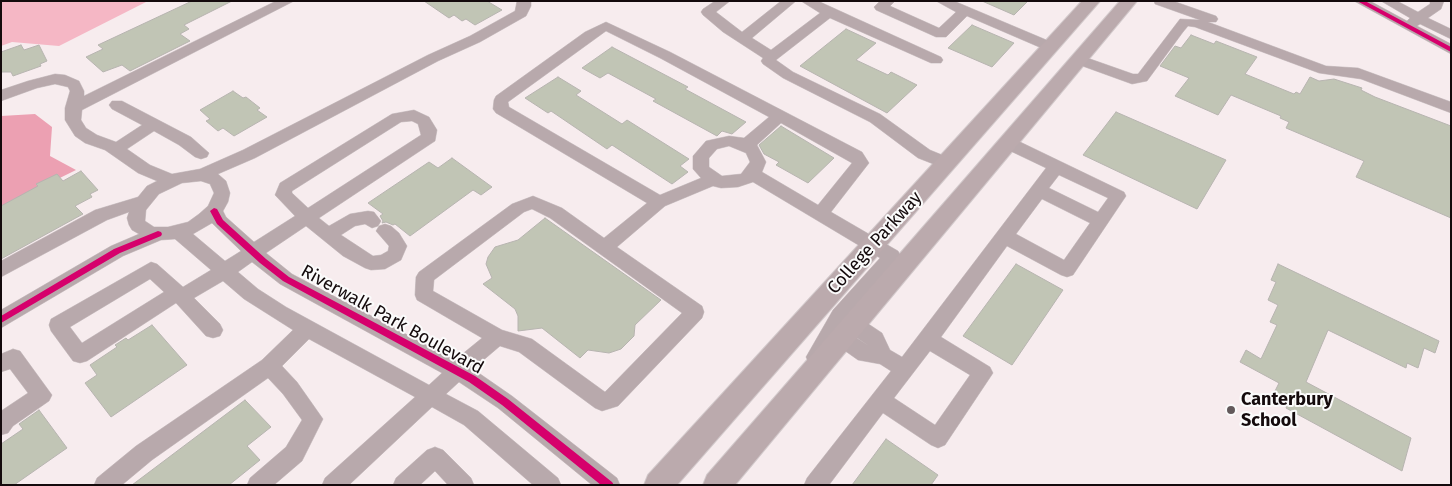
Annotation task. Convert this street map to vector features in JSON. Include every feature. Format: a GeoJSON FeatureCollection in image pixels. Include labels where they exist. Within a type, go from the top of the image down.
{"type":"FeatureCollection","features":[{"type":"Feature","properties":{"kind":"main road","name":"College Parkway"},"geometry":{"type":"LineString","coordinates":[[658,485],[946,163],[1094,1]]}},
{"type":"Feature","properties":{"kind":"main road"},"geometry":{"type":"LineString","coordinates":[[1079,60],[1070,51],[1068,42],[1093,14],[1094,1]]}},
{"type":"Feature","properties":{"kind":"main road","name":"College Parkway"},"geometry":{"type":"LineString","coordinates":[[718,485],[1129,1]]}},
{"type":"Feature","properties":{"kind":"street"},"geometry":{"type":"LineString","coordinates":[[74,108],[254,16],[288,1]]}},
{"type":"Feature","properties":{"kind":"street"},"geometry":{"type":"LineString","coordinates":[[117,251],[153,190],[171,180],[202,175],[249,154],[509,20],[521,13],[524,1]]}},
{"type":"Feature","properties":{"kind":"street"},"geometry":{"type":"LineString","coordinates":[[724,1],[708,12],[728,29],[771,57]]}},
{"type":"Feature","properties":{"kind":"street"},"geometry":{"type":"LineString","coordinates":[[743,38],[790,1]]}},
{"type":"Feature","properties":{"kind":"street"},"geometry":{"type":"LineString","coordinates":[[807,1],[936,60]]}},
{"type":"Feature","properties":{"kind":"street"},"geometry":{"type":"LineString","coordinates":[[889,1],[881,7],[941,34],[964,11]]}},
{"type":"Feature","properties":{"kind":"street"},"geometry":{"type":"LineString","coordinates":[[943,1],[1051,47]]}},
{"type":"Feature","properties":{"kind":"street"},"geometry":{"type":"LineString","coordinates":[[1160,1],[1449,108]]}},
{"type":"Feature","properties":{"kind":"street"},"geometry":{"type":"LineString","coordinates":[[1360,1],[1451,50]]}},
{"type":"Feature","properties":{"kind":"street"},"geometry":{"type":"LineString","coordinates":[[1387,1],[1450,34]]}},
{"type":"Feature","properties":{"kind":"street"},"geometry":{"type":"LineString","coordinates":[[1406,26],[1436,6],[1437,1]]}},
{"type":"Feature","properties":{"kind":"street"},"geometry":{"type":"LineString","coordinates":[[1446,1],[1451,7]]}},
{"type":"Feature","properties":{"kind":"street"},"geometry":{"type":"LineString","coordinates":[[829,12],[768,61],[788,75],[875,118],[924,154],[946,163]]}},
{"type":"Feature","properties":{"kind":"street"},"geometry":{"type":"LineString","coordinates":[[1079,60],[1132,80],[1142,78],[1178,28],[1185,22],[1197,24],[1324,70],[1364,75]]}},
{"type":"Feature","properties":{"kind":"street"},"geometry":{"type":"LineString","coordinates":[[659,202],[501,109],[501,100],[590,34],[606,26],[856,156],[862,163],[820,214]]}},
{"type":"Feature","properties":{"kind":"street"},"geometry":{"type":"LineString","coordinates":[[1435,42],[1450,34]]}},
{"type":"Feature","properties":{"kind":"street"},"geometry":{"type":"LineString","coordinates":[[1,96],[33,84],[55,79],[65,80],[74,84],[76,91],[73,120],[80,132],[91,139],[116,149],[144,169],[171,180]]}},
{"type":"Feature","properties":{"kind":"street"},"geometry":{"type":"LineString","coordinates":[[117,105],[154,124],[201,153]]}},
{"type":"Feature","properties":{"kind":"street"},"geometry":{"type":"LineString","coordinates":[[213,330],[179,295],[151,269],[58,325],[80,355],[179,295],[225,271],[253,252],[307,217],[429,138],[429,130],[419,116],[411,114],[397,118],[286,187],[283,195],[307,217],[328,235],[349,251],[371,263],[385,262],[395,255],[398,246],[393,238],[368,217],[350,221],[328,235]]}},
{"type":"Feature","properties":{"kind":"street"},"geometry":{"type":"LineString","coordinates":[[746,145],[780,116]]}},
{"type":"Feature","properties":{"kind":"street"},"geometry":{"type":"LineString","coordinates":[[116,149],[154,124]]}},
{"type":"Feature","properties":{"kind":"street"},"geometry":{"type":"LineString","coordinates":[[720,142],[738,142],[746,145],[756,155],[758,162],[752,174],[738,181],[721,182],[713,179],[701,169],[701,156],[705,150],[720,142]]}},
{"type":"Feature","properties":{"kind":"street"},"geometry":{"type":"LineString","coordinates":[[1004,236],[1066,270],[1118,196],[1008,143]]}},
{"type":"Feature","properties":{"kind":"street"},"geometry":{"type":"LineString","coordinates":[[220,185],[228,173],[249,154]]}},
{"type":"Feature","properties":{"kind":"street"},"geometry":{"type":"LineString","coordinates":[[814,485],[928,339],[1057,166]]}},
{"type":"Feature","properties":{"kind":"street"},"geometry":{"type":"LineString","coordinates":[[144,169],[153,190]]}},
{"type":"Feature","properties":{"kind":"street"},"geometry":{"type":"LineString","coordinates":[[752,174],[892,256],[840,316],[794,394]]}},
{"type":"Feature","properties":{"kind":"street"},"geometry":{"type":"LineString","coordinates":[[1,320],[117,251],[158,234],[180,232],[193,226],[214,211],[220,202],[222,193],[220,185],[216,180],[202,175]]}},
{"type":"Feature","properties":{"kind":"street"},"geometry":{"type":"LineString","coordinates":[[606,246],[659,202],[713,179]]}},
{"type":"Feature","properties":{"kind":"street"},"geometry":{"type":"LineString","coordinates":[[1038,190],[1100,221]]}},
{"type":"Feature","properties":{"kind":"street"},"geometry":{"type":"LineString","coordinates":[[533,202],[556,213],[606,246],[695,312],[611,400],[602,402],[525,345],[497,338],[424,295],[425,277],[518,208],[533,202]]}},
{"type":"Feature","properties":{"kind":"street","name":"Riverwalk Park Boulevard"},"geometry":{"type":"LineString","coordinates":[[214,211],[220,222],[286,279],[457,371],[504,402],[609,485]]}},
{"type":"Feature","properties":{"kind":"street"},"geometry":{"type":"LineString","coordinates":[[1,270],[101,215],[138,215]]}},
{"type":"Feature","properties":{"kind":"street"},"geometry":{"type":"LineString","coordinates":[[138,215],[146,231],[158,234]]}},
{"type":"Feature","properties":{"kind":"street"},"geometry":{"type":"LineString","coordinates":[[180,232],[265,304],[471,418],[550,485]]}},
{"type":"Feature","properties":{"kind":"street"},"geometry":{"type":"LineString","coordinates":[[105,485],[144,453],[268,366],[308,328]]}},
{"type":"Feature","properties":{"kind":"street"},"geometry":{"type":"LineString","coordinates":[[848,332],[865,354],[883,356],[905,369]]}},
{"type":"Feature","properties":{"kind":"street"},"geometry":{"type":"LineString","coordinates":[[333,485],[457,371],[497,338]]}},
{"type":"Feature","properties":{"kind":"street"},"geometry":{"type":"LineString","coordinates":[[880,400],[938,438],[983,373],[928,339]]}},
{"type":"Feature","properties":{"kind":"street"},"geometry":{"type":"LineString","coordinates":[[1,364],[13,357],[42,395],[6,420],[1,426]]}},
{"type":"Feature","properties":{"kind":"street"},"geometry":{"type":"LineString","coordinates":[[258,485],[294,454],[313,419],[290,388],[268,366]]}},
{"type":"Feature","properties":{"kind":"street"},"geometry":{"type":"LineString","coordinates":[[404,485],[435,457],[463,485]]}},
{"type":"Feature","properties":{"kind":"shaded area"},"geometry":{"type":"Polygon","coordinates":[[[1,1],[148,1],[59,46],[12,42],[1,46],[1,1]]]}},
{"type":"Feature","properties":{"kind":"shaded area"},"geometry":{"type":"Polygon","coordinates":[[[35,114],[52,127],[50,156],[76,170],[1,207],[1,116],[35,114]]]}},
{"type":"Feature","properties":{"kind":"building"},"geometry":{"type":"Polygon","coordinates":[[[192,1],[232,1],[184,25],[189,29],[180,34],[190,41],[130,71],[122,65],[103,72],[86,57],[103,49],[98,45],[192,1]]]}},
{"type":"Feature","properties":{"kind":"building"},"geometry":{"type":"Polygon","coordinates":[[[424,1],[487,1],[502,10],[475,25],[466,19],[462,21],[454,15],[449,18],[424,1]]]}},
{"type":"Feature","properties":{"kind":"building"},"geometry":{"type":"Polygon","coordinates":[[[982,1],[1028,1],[1014,15],[982,1]]]}},
{"type":"Feature","properties":{"kind":"building"},"geometry":{"type":"Polygon","coordinates":[[[972,25],[1014,43],[992,67],[948,48],[972,25]]]}},
{"type":"Feature","properties":{"kind":"building"},"geometry":{"type":"Polygon","coordinates":[[[846,29],[876,43],[856,60],[888,75],[891,72],[917,85],[887,113],[800,66],[846,29]]]}},
{"type":"Feature","properties":{"kind":"building"},"geometry":{"type":"Polygon","coordinates":[[[1191,35],[1214,44],[1216,41],[1257,57],[1245,74],[1294,94],[1296,92],[1300,94],[1310,77],[1319,81],[1334,79],[1362,88],[1361,90],[1375,97],[1451,126],[1451,218],[1356,177],[1364,161],[1286,128],[1289,122],[1280,118],[1281,116],[1231,95],[1218,115],[1175,96],[1189,78],[1160,66],[1175,46],[1181,48],[1191,35]]]}},
{"type":"Feature","properties":{"kind":"building"},"geometry":{"type":"Polygon","coordinates":[[[21,45],[24,50],[39,45],[47,61],[40,64],[41,66],[13,76],[11,72],[1,72],[1,52],[21,45]]]}},
{"type":"Feature","properties":{"kind":"building"},"geometry":{"type":"Polygon","coordinates":[[[612,47],[688,87],[685,89],[746,122],[732,134],[722,131],[717,136],[653,101],[656,99],[608,73],[600,78],[582,68],[612,47]]]}},
{"type":"Feature","properties":{"kind":"building"},"geometry":{"type":"Polygon","coordinates":[[[558,77],[581,91],[576,95],[622,124],[627,120],[689,159],[680,166],[688,172],[672,184],[612,145],[607,149],[551,111],[548,113],[525,98],[558,77]]]}},
{"type":"Feature","properties":{"kind":"building"},"geometry":{"type":"Polygon","coordinates":[[[233,91],[243,98],[246,97],[260,108],[257,110],[267,117],[234,136],[223,128],[218,131],[206,121],[210,119],[200,110],[233,91]]]}},
{"type":"Feature","properties":{"kind":"building"},"geometry":{"type":"Polygon","coordinates":[[[1116,112],[1226,160],[1197,209],[1083,155],[1116,112]]]}},
{"type":"Feature","properties":{"kind":"building"},"geometry":{"type":"Polygon","coordinates":[[[781,126],[834,158],[808,183],[776,165],[779,162],[764,154],[759,145],[781,126]]]}},
{"type":"Feature","properties":{"kind":"building"},"geometry":{"type":"Polygon","coordinates":[[[452,158],[492,187],[481,195],[473,190],[410,236],[395,224],[382,223],[383,221],[380,216],[383,214],[368,203],[429,162],[438,168],[452,158]]]}},
{"type":"Feature","properties":{"kind":"building"},"geometry":{"type":"Polygon","coordinates":[[[81,171],[98,190],[90,194],[92,197],[75,206],[83,214],[1,259],[1,206],[38,186],[36,184],[57,174],[63,181],[81,171]]]}},
{"type":"Feature","properties":{"kind":"building"},"geometry":{"type":"Polygon","coordinates":[[[545,218],[661,300],[635,325],[634,336],[621,349],[609,353],[588,350],[580,358],[542,328],[518,331],[518,316],[515,309],[483,284],[492,278],[486,264],[488,257],[495,247],[518,240],[545,218]]]}},
{"type":"Feature","properties":{"kind":"building"},"geometry":{"type":"Polygon","coordinates":[[[1016,264],[1063,290],[1012,365],[963,336],[1016,264]]]}},
{"type":"Feature","properties":{"kind":"building"},"geometry":{"type":"Polygon","coordinates":[[[1278,264],[1439,341],[1435,353],[1424,348],[1418,368],[1407,363],[1406,368],[1328,330],[1306,382],[1411,438],[1402,471],[1286,408],[1288,403],[1273,395],[1279,383],[1240,362],[1246,350],[1261,359],[1277,325],[1270,322],[1278,305],[1268,300],[1276,282],[1271,280],[1278,264]]]}},
{"type":"Feature","properties":{"kind":"building"},"geometry":{"type":"Polygon","coordinates":[[[152,325],[187,365],[111,417],[85,383],[97,375],[90,365],[117,347],[115,345],[126,338],[128,340],[152,325]]]}},
{"type":"Feature","properties":{"kind":"building"},"geometry":{"type":"Polygon","coordinates":[[[245,400],[271,427],[247,446],[260,460],[229,485],[132,485],[245,400]]]}},
{"type":"Feature","properties":{"kind":"building"},"geometry":{"type":"Polygon","coordinates":[[[39,410],[67,448],[14,485],[1,485],[1,444],[23,429],[19,424],[39,410]]]}},
{"type":"Feature","properties":{"kind":"building"},"geometry":{"type":"Polygon","coordinates":[[[886,439],[938,475],[931,485],[852,485],[886,439]]]}},
{"type":"Feature","properties":{"kind":"cycle path"},"geometry":{"type":"LineString","coordinates":[[1360,1],[1451,50]]}},
{"type":"Feature","properties":{"kind":"cycle path"},"geometry":{"type":"LineString","coordinates":[[214,211],[220,222],[286,279],[472,379],[505,402],[609,485]]}},
{"type":"Feature","properties":{"kind":"cycle path"},"geometry":{"type":"LineString","coordinates":[[1,320],[117,251],[158,234]]}},
{"type":"Feature","properties":{"kind":"place","name":"Canterbury School"},"geometry":{"type":"Point","coordinates":[1231,410]}}]}
